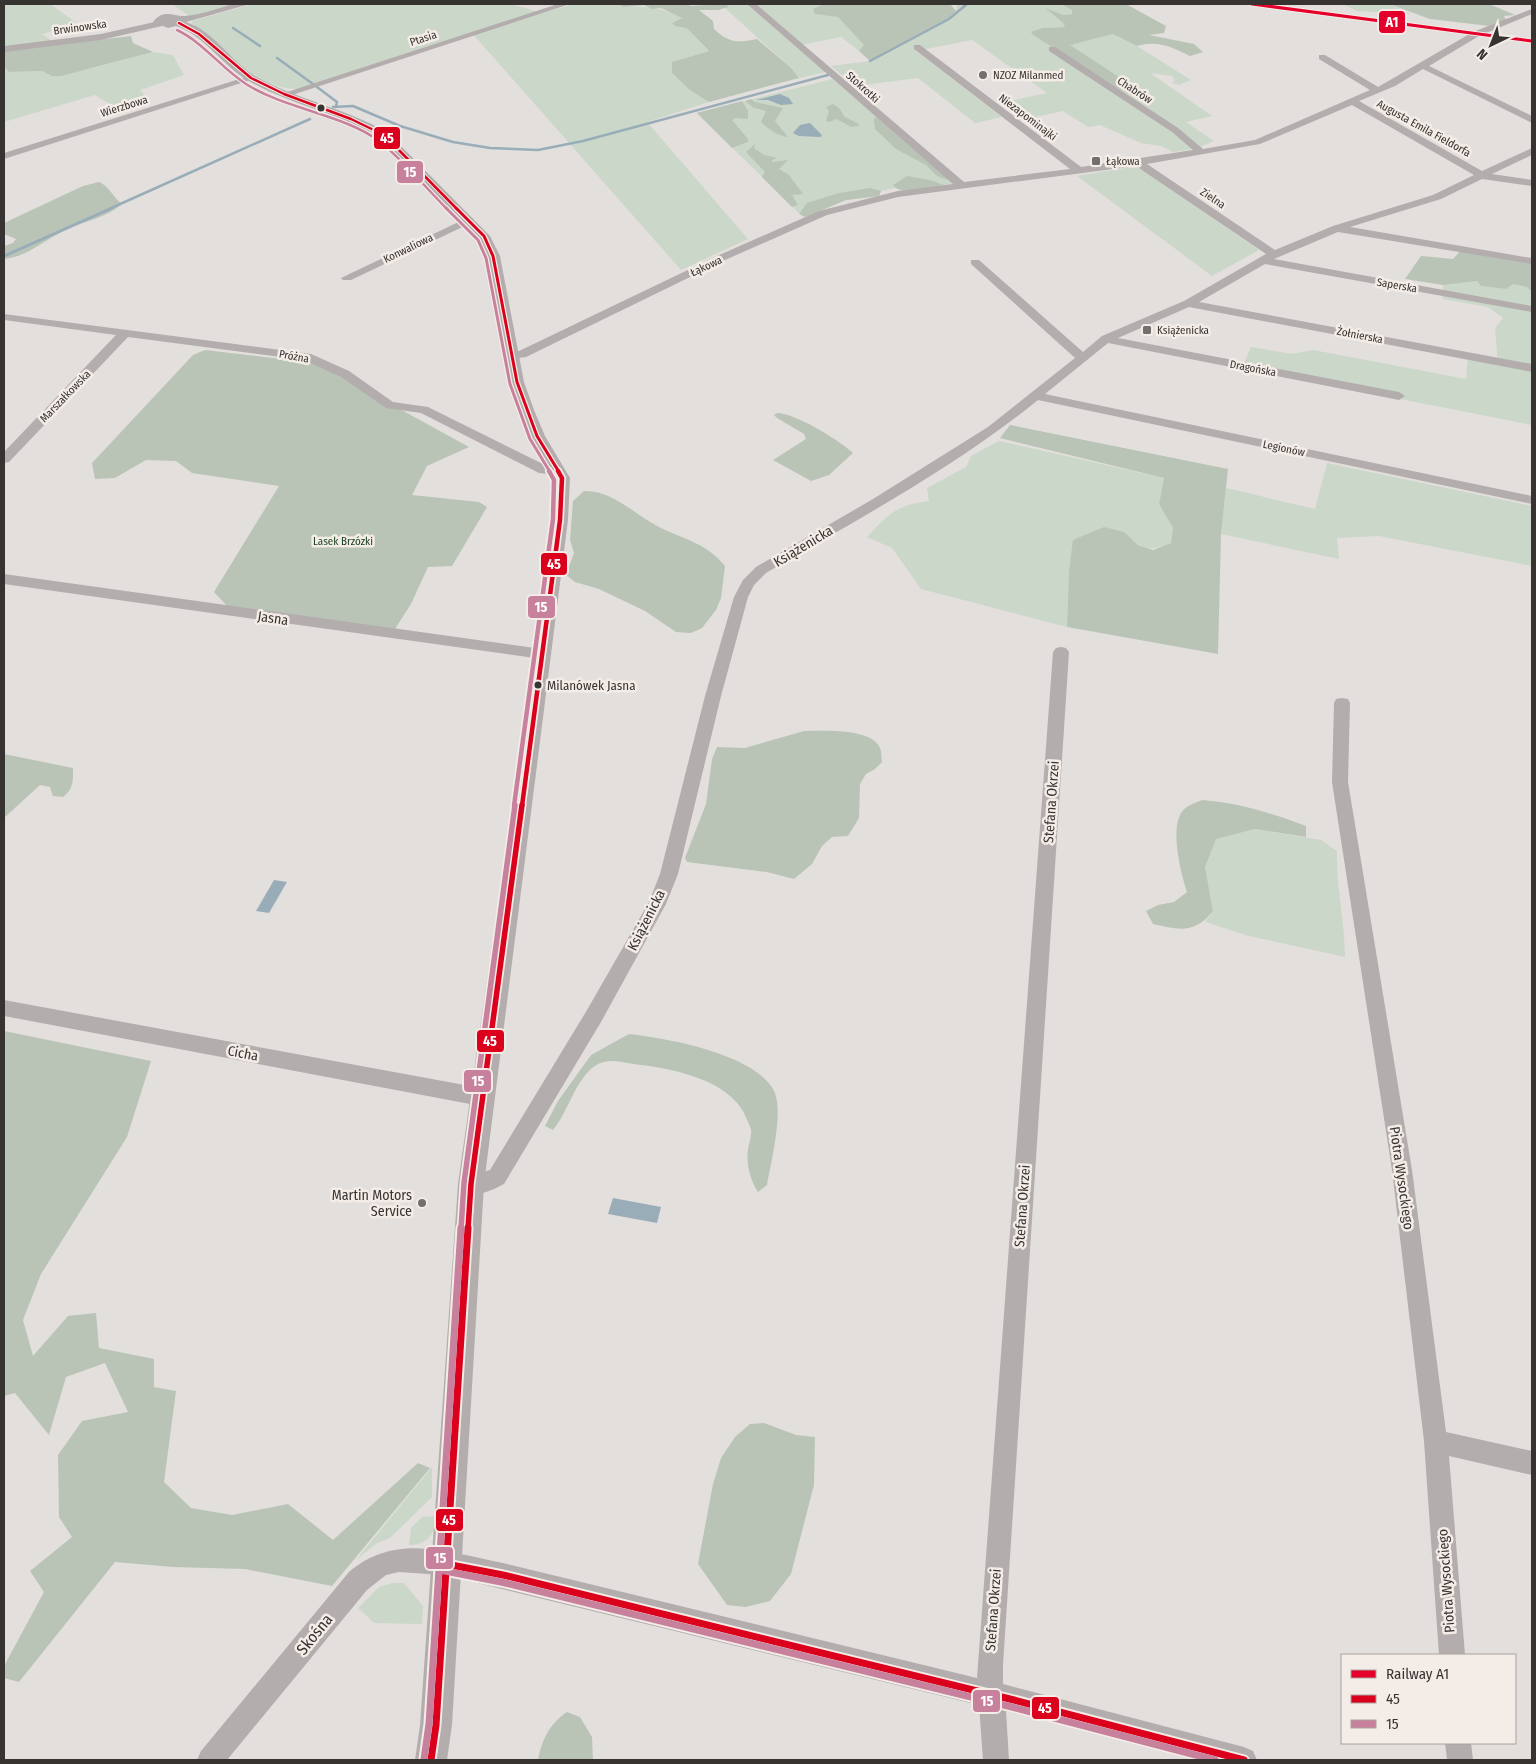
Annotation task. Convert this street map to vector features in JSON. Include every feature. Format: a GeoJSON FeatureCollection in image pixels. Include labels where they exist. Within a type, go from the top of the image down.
{"type":"FeatureCollection","features":[{"type":"Feature","properties":{"kind":"street"},"geometry":{"type":"LineString","coordinates":[[159,24],[168,25],[176,17],[245,4]]}},
{"type":"Feature","properties":{"kind":"street","name":"Ptasia"},"geometry":{"type":"LineString","coordinates":[[286,94],[566,4]]}},
{"type":"Feature","properties":{"kind":"street","name":"Stokrotki"},"geometry":{"type":"LineString","coordinates":[[751,4],[962,186]]}},
{"type":"Feature","properties":{"kind":"street","name":"Łąkowa"},"geometry":{"type":"LineString","coordinates":[[512,356],[522,354],[721,258],[823,213],[898,194],[1138,163],[1257,142],[1377,90],[1481,32],[1532,11]]}},
{"type":"Feature","properties":{"kind":"street"},"geometry":{"type":"LineString","coordinates":[[176,17],[189,26],[229,63],[252,78],[286,94],[367,125],[384,135],[484,236],[493,256],[512,356],[528,417],[563,483],[471,1184],[431,1760]]}},
{"type":"Feature","properties":{"kind":"street","name":"Brwinowska"},"geometry":{"type":"LineString","coordinates":[[4,49],[100,37],[159,24]]}},
{"type":"Feature","properties":{"kind":"street","name":"Niezapominajki"},"geometry":{"type":"LineString","coordinates":[[917,47],[1078,170]]}},
{"type":"Feature","properties":{"kind":"street","name":"Chabrów"},"geometry":{"type":"LineString","coordinates":[[1052,49],[1175,130],[1202,153]]}},
{"type":"Feature","properties":{"kind":"street"},"geometry":{"type":"LineString","coordinates":[[1322,57],[1377,90]]}},
{"type":"Feature","properties":{"kind":"street"},"geometry":{"type":"LineString","coordinates":[[1423,66],[1532,120]]}},
{"type":"Feature","properties":{"kind":"street","name":"Wierzbowa"},"geometry":{"type":"LineString","coordinates":[[4,156],[252,78]]}},
{"type":"Feature","properties":{"kind":"street","name":"Augusta Emila Fieldorfa"},"geometry":{"type":"LineString","coordinates":[[1352,101],[1483,176]]}},
{"type":"Feature","properties":{"kind":"street","name":"Książenicka"},"geometry":{"type":"LineString","coordinates":[[471,1184],[486,1183],[497,1177],[594,1016],[657,904],[668,874],[712,696],[741,597],[748,583],[761,570],[878,502],[993,430],[1106,340],[1188,303],[1274,254],[1337,228],[1437,197],[1532,151]]}},
{"type":"Feature","properties":{"kind":"street","name":"Zielna"},"geometry":{"type":"LineString","coordinates":[[1138,163],[1274,254]]}},
{"type":"Feature","properties":{"kind":"street"},"geometry":{"type":"LineString","coordinates":[[1483,176],[1532,183]]}},
{"type":"Feature","properties":{"kind":"street","name":"Konwaliowa"},"geometry":{"type":"LineString","coordinates":[[347,278],[470,220]]}},
{"type":"Feature","properties":{"kind":"street"},"geometry":{"type":"LineString","coordinates":[[1337,228],[1531,261]]}},
{"type":"Feature","properties":{"kind":"street","name":"Saperska"},"geometry":{"type":"LineString","coordinates":[[1262,260],[1532,309]]}},
{"type":"Feature","properties":{"kind":"street"},"geometry":{"type":"LineString","coordinates":[[974,262],[1083,358]]}},
{"type":"Feature","properties":{"kind":"street","name":"Żołnierska"},"geometry":{"type":"LineString","coordinates":[[1188,303],[1532,368]]}},
{"type":"Feature","properties":{"kind":"street","name":"Próżna"},"geometry":{"type":"LineString","coordinates":[[4,317],[307,357],[345,374],[371,394],[390,405],[424,410],[544,470],[558,471]]}},
{"type":"Feature","properties":{"kind":"street","name":"Marszałkowska"},"geometry":{"type":"LineString","coordinates":[[4,459],[126,332]]}},
{"type":"Feature","properties":{"kind":"street","name":"Dragońska"},"geometry":{"type":"LineString","coordinates":[[1106,340],[1399,396]]}},
{"type":"Feature","properties":{"kind":"street","name":"Legionów"},"geometry":{"type":"LineString","coordinates":[[1036,396],[1532,500]]}},
{"type":"Feature","properties":{"kind":"street","name":"Jasna"},"geometry":{"type":"LineString","coordinates":[[4,579],[542,654]]}},
{"type":"Feature","properties":{"kind":"street","name":"Stefana Okrzei"},"geometry":{"type":"LineString","coordinates":[[996,1760],[998,1740],[990,1695],[990,1666],[1061,652]]}},
{"type":"Feature","properties":{"kind":"street","name":"Piotra Wysockiego"},"geometry":{"type":"LineString","coordinates":[[1342,703],[1340,782],[1402,1170],[1436,1441],[1452,1654]]}},
{"type":"Feature","properties":{"kind":"street","name":"Cicha"},"geometry":{"type":"LineString","coordinates":[[4,1008],[470,1095],[483,1094]]}},
{"type":"Feature","properties":{"kind":"street"},"geometry":{"type":"LineString","coordinates":[[1436,1441],[1532,1463]]}},
{"type":"Feature","properties":{"kind":"street","name":"Skośna"},"geometry":{"type":"LineString","coordinates":[[210,1760],[347,1594],[367,1573],[388,1562],[398,1560],[446,1564],[503,1575],[990,1695],[1244,1760]]}},
{"type":"Feature","properties":{"kind":"street"},"geometry":{"type":"LineString","coordinates":[[1458,1744],[1460,1760]]}},
{"type":"Feature","properties":{"kind":"green space"},"geometry":{"type":"Polygon","coordinates":[[[4,4],[50,4],[78,24],[42,34],[52,41],[4,47],[4,4]]]}},
{"type":"Feature","properties":{"kind":"green space"},"geometry":{"type":"Polygon","coordinates":[[[172,4],[236,4],[191,17],[172,4]]]}},
{"type":"Feature","properties":{"kind":"green space"},"geometry":{"type":"Polygon","coordinates":[[[253,4],[511,4],[542,13],[574,4],[620,4],[624,7],[640,6],[654,8],[683,18],[673,22],[675,26],[687,27],[709,51],[672,62],[691,91],[709,102],[647,122],[748,239],[681,270],[472,33],[298,89],[283,87],[254,75],[240,66],[192,23],[192,21],[253,4]]]}},
{"type":"Feature","properties":{"kind":"green space"},"geometry":{"type":"Polygon","coordinates":[[[618,4],[688,4],[690,6],[726,4],[729,7],[718,10],[699,10],[713,21],[714,29],[724,37],[734,41],[757,39],[791,68],[799,78],[709,102],[691,91],[672,73],[672,62],[709,51],[687,28],[675,26],[672,23],[682,18],[661,8],[652,9],[644,5],[624,7],[618,4]]]}},
{"type":"Feature","properties":{"kind":"green space"},"geometry":{"type":"Polygon","coordinates":[[[726,4],[824,4],[814,9],[838,17],[865,45],[859,51],[841,37],[796,46],[826,72],[799,78],[791,68],[725,8],[729,7],[726,4]]]}},
{"type":"Feature","properties":{"kind":"green space"},"geometry":{"type":"Polygon","coordinates":[[[824,4],[950,4],[956,11],[949,19],[870,61],[859,51],[864,45],[838,17],[815,14],[813,9],[824,4]]]}},
{"type":"Feature","properties":{"kind":"green space"},"geometry":{"type":"Polygon","coordinates":[[[955,4],[1061,4],[1072,10],[1072,14],[1064,15],[1045,8],[1063,23],[1065,27],[1043,28],[1069,45],[1113,34],[1137,46],[1191,80],[1179,85],[1172,83],[1175,80],[1172,76],[1150,73],[1212,116],[1186,122],[1214,141],[1201,146],[1202,148],[1173,152],[1161,146],[1141,143],[1100,125],[1088,127],[1063,111],[1022,120],[1000,103],[1047,93],[972,40],[916,51],[1002,117],[975,123],[918,78],[855,86],[831,66],[870,61],[949,19],[956,11],[957,6],[955,4]]]}},
{"type":"Feature","properties":{"kind":"green space"},"geometry":{"type":"Polygon","coordinates":[[[1061,4],[1126,4],[1166,26],[1164,33],[1149,35],[1194,44],[1203,52],[1190,56],[1158,44],[1137,46],[1113,34],[1070,45],[1151,98],[1141,100],[1116,87],[1033,35],[1031,32],[1043,28],[1065,27],[1063,23],[1045,8],[1064,15],[1072,14],[1072,10],[1061,4]]]}},
{"type":"Feature","properties":{"kind":"green space"},"geometry":{"type":"Polygon","coordinates":[[[1343,4],[1389,4],[1411,14],[1357,11],[1343,4]]]}},
{"type":"Feature","properties":{"kind":"green space"},"geometry":{"type":"Polygon","coordinates":[[[1389,4],[1489,4],[1515,15],[1504,16],[1506,20],[1489,26],[1430,19],[1389,4]]]}},
{"type":"Feature","properties":{"kind":"green space"},"geometry":{"type":"Polygon","coordinates":[[[131,36],[133,43],[153,52],[61,76],[52,76],[42,71],[9,72],[4,66],[4,51],[131,36]]]}},
{"type":"Feature","properties":{"kind":"green space"},"geometry":{"type":"Polygon","coordinates":[[[153,52],[173,55],[184,75],[140,90],[146,97],[124,105],[109,103],[95,95],[4,122],[4,66],[10,72],[42,71],[52,76],[93,68],[153,52]]]}},
{"type":"Feature","properties":{"kind":"green space"},"geometry":{"type":"Polygon","coordinates":[[[832,79],[954,182],[952,184],[902,191],[896,188],[881,191],[879,196],[846,200],[803,217],[697,113],[832,79]]]}},
{"type":"Feature","properties":{"kind":"green space"},"geometry":{"type":"Polygon","coordinates":[[[751,99],[755,102],[783,108],[775,121],[788,137],[773,132],[761,122],[766,111],[754,108],[745,101],[751,99]]]}},
{"type":"Feature","properties":{"kind":"green space"},"geometry":{"type":"Polygon","coordinates":[[[742,101],[748,111],[748,119],[736,118],[732,120],[748,139],[748,142],[732,148],[697,113],[742,101]]]}},
{"type":"Feature","properties":{"kind":"green space"},"geometry":{"type":"Polygon","coordinates":[[[833,104],[839,108],[845,117],[859,124],[859,126],[851,127],[837,119],[829,122],[826,121],[829,111],[826,107],[833,104]]]}},
{"type":"Feature","properties":{"kind":"green space"},"geometry":{"type":"Polygon","coordinates":[[[876,117],[954,182],[937,176],[926,165],[896,149],[875,129],[874,119],[876,117]]]}},
{"type":"Feature","properties":{"kind":"green space"},"geometry":{"type":"Polygon","coordinates":[[[755,144],[754,148],[764,155],[777,158],[772,162],[788,160],[779,169],[789,175],[803,194],[792,195],[798,205],[792,207],[762,177],[765,172],[746,152],[755,144]]]}},
{"type":"Feature","properties":{"kind":"green space"},"geometry":{"type":"Polygon","coordinates":[[[1137,166],[1259,250],[1212,276],[1077,176],[1137,166]]]}},
{"type":"Feature","properties":{"kind":"green space"},"geometry":{"type":"Polygon","coordinates":[[[907,176],[930,180],[944,185],[910,191],[897,189],[893,185],[907,176]]]}},
{"type":"Feature","properties":{"kind":"green space"},"geometry":{"type":"Polygon","coordinates":[[[99,182],[106,186],[122,204],[102,216],[58,234],[21,255],[4,259],[4,246],[13,243],[16,239],[4,234],[4,223],[83,186],[99,182]]]}},
{"type":"Feature","properties":{"kind":"green space"},"geometry":{"type":"Polygon","coordinates":[[[870,188],[881,191],[879,196],[846,200],[806,217],[799,214],[807,203],[839,193],[870,188]]]}},
{"type":"Feature","properties":{"kind":"green space"},"geometry":{"type":"Polygon","coordinates":[[[1464,247],[1532,259],[1532,292],[1527,287],[1513,284],[1506,289],[1481,286],[1477,281],[1443,285],[1405,279],[1421,256],[1453,259],[1464,247]]]}},
{"type":"Feature","properties":{"kind":"green space"},"geometry":{"type":"Polygon","coordinates":[[[1477,281],[1481,286],[1506,289],[1513,284],[1531,286],[1532,425],[1242,368],[1251,347],[1292,354],[1313,350],[1466,379],[1468,357],[1498,366],[1495,328],[1503,318],[1488,307],[1443,299],[1443,285],[1477,281]]]}},
{"type":"Feature","properties":{"kind":"green space","name":"Lasek Brzózki"},"geometry":{"type":"Polygon","coordinates":[[[205,350],[316,363],[469,447],[427,466],[412,495],[479,502],[487,507],[452,566],[428,567],[411,604],[393,632],[229,608],[214,592],[279,486],[192,473],[176,461],[146,460],[115,478],[95,479],[92,463],[193,355],[205,350]]]}},
{"type":"Feature","properties":{"kind":"green space"},"geometry":{"type":"Polygon","coordinates":[[[777,413],[805,422],[838,441],[853,453],[829,475],[811,481],[773,460],[806,439],[804,434],[777,418],[774,415],[777,413]]]}},
{"type":"Feature","properties":{"kind":"green space"},"geometry":{"type":"Polygon","coordinates":[[[1010,425],[1228,469],[1221,534],[1218,654],[1067,627],[1069,571],[1073,540],[1104,527],[1124,532],[1138,545],[1153,550],[1171,543],[1173,528],[1159,504],[1164,478],[1000,438],[1010,425]]]}},
{"type":"Feature","properties":{"kind":"green space"},"geometry":{"type":"Polygon","coordinates":[[[999,441],[1164,478],[1159,504],[1173,528],[1171,543],[1156,548],[1145,548],[1124,532],[1074,540],[1069,571],[1067,627],[921,589],[892,548],[867,537],[894,512],[909,505],[929,501],[927,488],[966,467],[971,456],[999,441]]]}},
{"type":"Feature","properties":{"kind":"green space"},"geometry":{"type":"Polygon","coordinates":[[[1327,463],[1532,506],[1532,566],[1379,536],[1337,538],[1339,559],[1221,534],[1226,488],[1315,509],[1327,463]]]}},
{"type":"Feature","properties":{"kind":"green space"},"geometry":{"type":"Polygon","coordinates":[[[584,491],[595,492],[614,499],[659,527],[703,547],[725,566],[721,598],[716,610],[702,628],[691,633],[676,632],[645,611],[599,589],[575,582],[566,575],[574,553],[570,540],[573,501],[584,491]]]}},
{"type":"Feature","properties":{"kind":"green space"},"geometry":{"type":"Polygon","coordinates":[[[804,731],[855,733],[873,740],[880,748],[882,762],[866,774],[860,784],[859,818],[848,836],[832,837],[822,846],[812,864],[794,879],[767,872],[687,862],[685,858],[706,804],[712,759],[717,747],[745,748],[804,731]]]}},
{"type":"Feature","properties":{"kind":"green space"},"geometry":{"type":"Polygon","coordinates":[[[4,754],[73,768],[73,780],[69,791],[63,797],[53,796],[50,787],[40,785],[4,818],[4,754]]]}},
{"type":"Feature","properties":{"kind":"green space"},"geometry":{"type":"Polygon","coordinates":[[[1202,800],[1243,806],[1293,821],[1306,826],[1306,837],[1255,829],[1216,839],[1205,867],[1213,911],[1200,924],[1193,927],[1179,929],[1153,924],[1146,911],[1158,905],[1174,902],[1187,892],[1178,854],[1177,823],[1184,810],[1202,800]]]}},
{"type":"Feature","properties":{"kind":"green space"},"geometry":{"type":"Polygon","coordinates":[[[1255,829],[1321,840],[1337,851],[1345,957],[1249,936],[1205,922],[1213,911],[1205,867],[1215,839],[1255,829]]]}},
{"type":"Feature","properties":{"kind":"green space"},"geometry":{"type":"Polygon","coordinates":[[[4,1031],[151,1061],[127,1137],[41,1274],[23,1320],[33,1356],[68,1316],[96,1313],[99,1348],[154,1359],[154,1387],[176,1391],[164,1482],[191,1508],[232,1515],[288,1504],[333,1540],[418,1463],[430,1468],[332,1586],[245,1569],[173,1567],[115,1562],[19,1682],[4,1678],[4,1666],[44,1592],[30,1571],[72,1537],[59,1517],[58,1455],[82,1421],[128,1412],[105,1363],[66,1377],[49,1435],[15,1393],[4,1396],[4,1031]]]}},
{"type":"Feature","properties":{"kind":"green space"},"geometry":{"type":"Polygon","coordinates":[[[629,1034],[665,1039],[709,1050],[749,1067],[764,1078],[774,1091],[778,1111],[776,1137],[767,1185],[758,1192],[751,1177],[748,1166],[748,1149],[751,1130],[744,1113],[736,1102],[713,1084],[684,1073],[621,1062],[603,1062],[591,1069],[585,1076],[553,1130],[545,1126],[558,1101],[591,1055],[629,1034]]]}},
{"type":"Feature","properties":{"kind":"green space"},"geometry":{"type":"Polygon","coordinates":[[[764,1423],[796,1435],[815,1437],[814,1485],[791,1574],[770,1601],[745,1607],[727,1605],[698,1564],[713,1484],[721,1458],[735,1437],[750,1424],[764,1423]]]}},
{"type":"Feature","properties":{"kind":"green space"},"geometry":{"type":"Polygon","coordinates":[[[432,1467],[432,1497],[390,1538],[377,1543],[356,1560],[432,1467]]]}},
{"type":"Feature","properties":{"kind":"green space"},"geometry":{"type":"Polygon","coordinates":[[[438,1516],[432,1533],[425,1541],[409,1545],[411,1528],[422,1517],[438,1516]]]}},
{"type":"Feature","properties":{"kind":"green space"},"geometry":{"type":"Polygon","coordinates":[[[392,1583],[404,1583],[423,1606],[422,1624],[374,1623],[358,1608],[379,1587],[392,1583]]]}},
{"type":"Feature","properties":{"kind":"green space"},"geometry":{"type":"Polygon","coordinates":[[[567,1712],[580,1717],[592,1737],[593,1760],[538,1760],[547,1733],[555,1722],[567,1712]]]}},
{"type":"Feature","properties":{"kind":"water"},"geometry":{"type":"Polygon","coordinates":[[[780,94],[789,98],[793,104],[781,105],[768,100],[756,100],[780,94]]]}},
{"type":"Feature","properties":{"kind":"water"},"geometry":{"type":"Polygon","coordinates":[[[810,123],[822,135],[821,137],[799,136],[793,133],[800,125],[810,123]]]}},
{"type":"Feature","properties":{"kind":"water"},"geometry":{"type":"Polygon","coordinates":[[[274,880],[287,882],[269,913],[256,911],[274,880]]]}},
{"type":"Feature","properties":{"kind":"water"},"geometry":{"type":"Polygon","coordinates":[[[613,1198],[661,1207],[657,1223],[608,1214],[613,1198]]]}},
{"type":"Feature","properties":{"kind":"waterway"},"geometry":{"type":"LineString","coordinates":[[870,61],[949,19],[967,4]]}},
{"type":"Feature","properties":{"kind":"waterway"},"geometry":{"type":"LineString","coordinates":[[233,28],[260,46]]}},
{"type":"Feature","properties":{"kind":"waterway"},"geometry":{"type":"LineString","coordinates":[[277,58],[313,84]]}},
{"type":"Feature","properties":{"kind":"waterway"},"geometry":{"type":"LineString","coordinates":[[333,107],[353,106],[400,126],[453,142],[490,148],[538,150],[583,141],[828,75]]}},
{"type":"Feature","properties":{"kind":"waterway"},"geometry":{"type":"LineString","coordinates":[[317,87],[337,102],[336,106]]}},
{"type":"Feature","properties":{"kind":"waterway"},"geometry":{"type":"LineString","coordinates":[[109,209],[310,119]]}},
{"type":"Feature","properties":{"kind":"waterway"},"geometry":{"type":"LineString","coordinates":[[4,256],[112,208]]}},
{"type":"Feature","properties":{"kind":"rail line","name":"A1"},"geometry":{"type":"LineString","coordinates":[[1252,4],[1532,41]]}},
{"type":"Feature","properties":{"kind":"transit line","name":"45"},"geometry":{"type":"LineString","coordinates":[[179,23],[199,34],[242,72],[267,87],[351,119],[384,135],[484,236],[493,256],[517,382],[526,410],[537,436],[562,478],[560,520],[471,1184],[436,1725],[431,1760]]}},
{"type":"Feature","properties":{"kind":"transit line","name":"15"},"geometry":{"type":"LineString","coordinates":[[177,30],[196,40],[228,70],[246,84],[262,93],[346,125],[379,141],[478,240],[486,258],[510,384],[530,439],[554,480],[553,519],[464,1183],[429,1724],[424,1759]]}},
{"type":"Feature","properties":{"kind":"transit line","name":"45"},"geometry":{"type":"LineString","coordinates":[[446,1564],[503,1575],[1014,1700],[1244,1760]]}},
{"type":"Feature","properties":{"kind":"transit line","name":"15"},"geometry":{"type":"LineString","coordinates":[[445,1571],[501,1582],[1012,1707],[1215,1760]]}},
{"type":"Feature","properties":{"kind":"place","name":"NZOZ Milanmed"},"geometry":{"type":"Point","coordinates":[983,75]}},
{"type":"Feature","properties":{"kind":"place","name":"Łąkowa"},"geometry":{"type":"Point","coordinates":[1096,161]}},
{"type":"Feature","properties":{"kind":"place","name":"Książenicka"},"geometry":{"type":"Point","coordinates":[1147,330]}},
{"type":"Feature","properties":{"kind":"place","name":"Milanówek Jasna"},"geometry":{"type":"Point","coordinates":[538,685]}},
{"type":"Feature","properties":{"kind":"place","name":"Martin Motors Service"},"geometry":{"type":"Point","coordinates":[422,1203]}}]}
